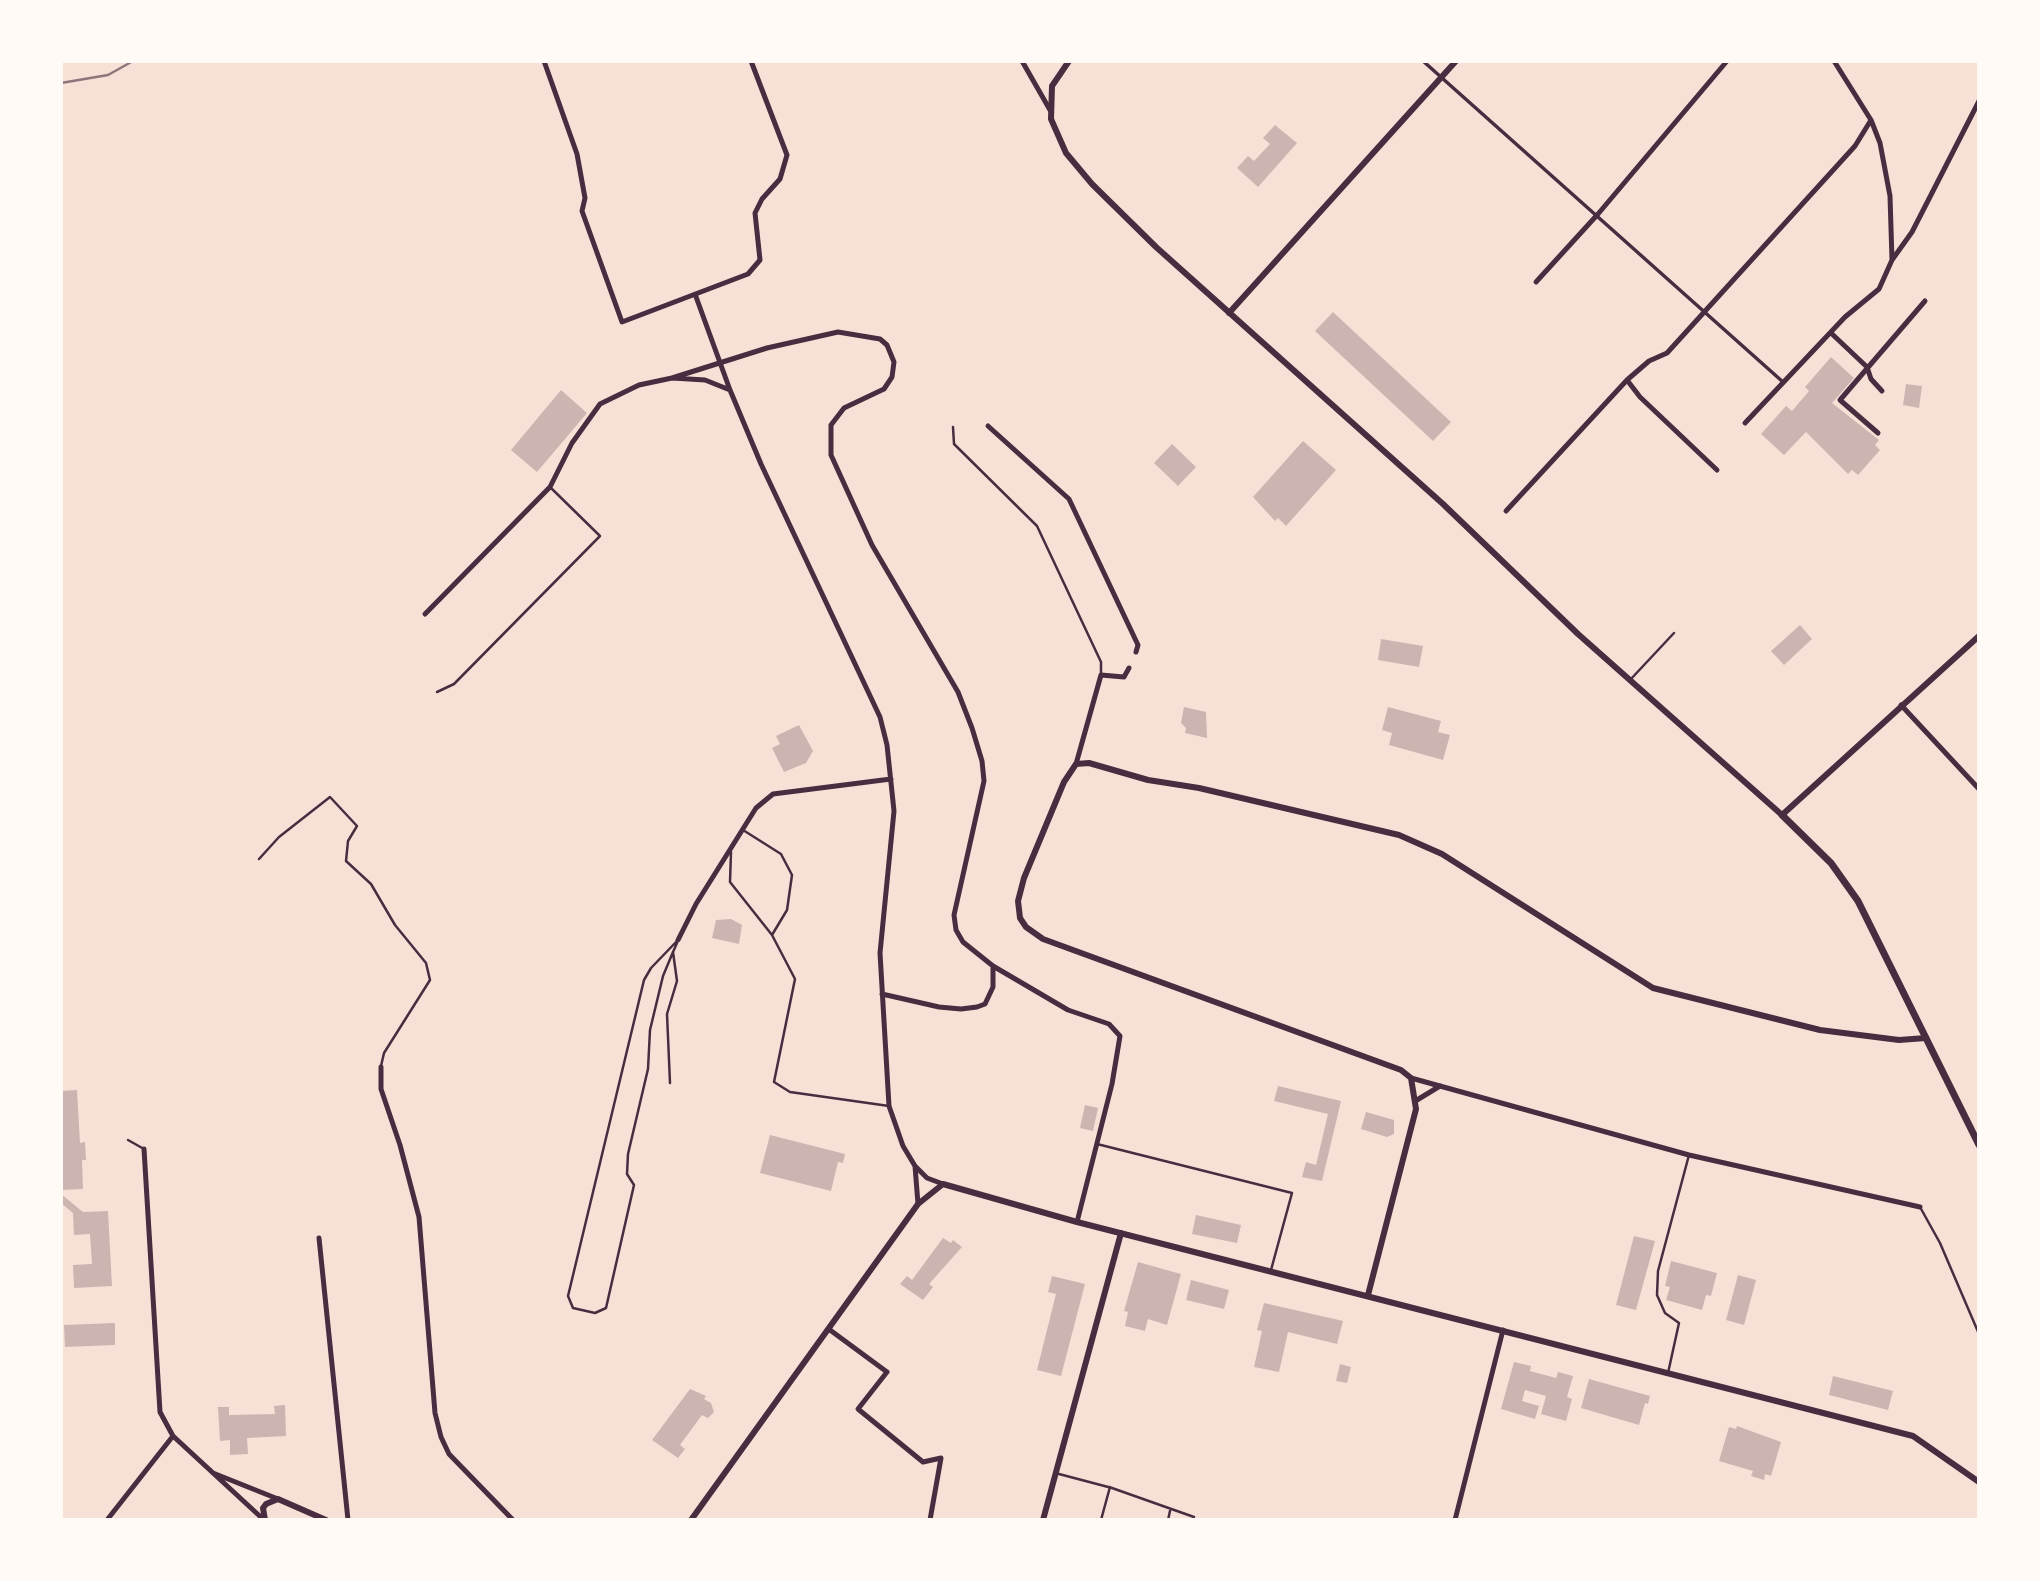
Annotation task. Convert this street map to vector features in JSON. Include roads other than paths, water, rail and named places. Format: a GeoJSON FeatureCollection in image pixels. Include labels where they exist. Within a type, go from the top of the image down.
{"type":"FeatureCollection","features":[{"type":"Feature","properties":{"kind":"main road"},"geometry":{"type":"LineString","coordinates":[[1782,815],[1831,863],[1858,901],[1979,1145]]}},
{"type":"Feature","properties":{"kind":"street"},"geometry":{"type":"LineString","coordinates":[[544,61],[577,154],[585,198],[582,211],[622,322],[748,274],[760,260],[755,213],[762,198],[780,179],[787,155],[751,61]]}},
{"type":"Feature","properties":{"kind":"street"},"geometry":{"type":"LineString","coordinates":[[1022,61],[1050,110],[1055,131],[1066,153],[1092,184],[1630,680],[1782,815],[1979,636]]}},
{"type":"Feature","properties":{"kind":"street"},"geometry":{"type":"LineString","coordinates":[[1050,110],[1052,86],[1069,61]]}},
{"type":"Feature","properties":{"kind":"street"},"geometry":{"type":"LineString","coordinates":[[1423,61],[1598,214],[1783,382]]}},
{"type":"Feature","properties":{"kind":"street"},"geometry":{"type":"LineString","coordinates":[[1229,313],[1456,61]]}},
{"type":"Feature","properties":{"kind":"street"},"geometry":{"type":"LineString","coordinates":[[1536,282],[1598,214],[1727,61]]}},
{"type":"Feature","properties":{"kind":"street"},"geometry":{"type":"LineString","coordinates":[[1835,61],[1871,120],[1885,164],[1891,196],[1892,260]]}},
{"type":"Feature","properties":{"kind":"street"},"geometry":{"type":"LineString","coordinates":[[1745,423],[1830,333],[1879,289],[1892,260],[1912,232],[1979,101]]}},
{"type":"Feature","properties":{"kind":"street"},"geometry":{"type":"LineString","coordinates":[[1506,511],[1627,380],[1649,361],[1667,353],[1855,146],[1871,120]]}},
{"type":"Feature","properties":{"kind":"street"},"geometry":{"type":"LineString","coordinates":[[695,295],[730,390],[814,583],[880,717],[894,811],[880,953],[889,1105],[903,1146],[915,1166],[927,1178],[1077,1222],[1913,1436],[1979,1482]]}},
{"type":"Feature","properties":{"kind":"street"},"geometry":{"type":"LineString","coordinates":[[1878,433],[1840,400],[1925,301]]}},
{"type":"Feature","properties":{"kind":"street"},"geometry":{"type":"LineString","coordinates":[[425,614],[550,487],[572,443],[600,404],[639,386],[818,334],[838,332],[880,339],[887,345],[894,362],[892,377],[884,388],[844,408],[831,425],[831,456],[839,479],[872,545],[958,692],[982,761],[984,781],[954,915],[956,930],[963,943],[993,966],[1068,1010],[1109,1024],[1116,1030],[1120,1045],[1077,1222]]}},
{"type":"Feature","properties":{"kind":"street"},"geometry":{"type":"LineString","coordinates":[[1830,333],[1867,367],[1871,379],[1882,391]]}},
{"type":"Feature","properties":{"kind":"street"},"geometry":{"type":"LineString","coordinates":[[672,378],[705,380],[730,390]]}},
{"type":"Feature","properties":{"kind":"street"},"geometry":{"type":"LineString","coordinates":[[1627,380],[1640,397],[1717,470]]}},
{"type":"Feature","properties":{"kind":"street"},"geometry":{"type":"LineString","coordinates":[[988,426],[1069,499],[1139,645],[1136,652]]}},
{"type":"Feature","properties":{"kind":"street"},"geometry":{"type":"LineString","coordinates":[[1129,668],[1124,677],[1101,675],[1076,764],[1064,782],[1024,878],[1018,901],[1020,918],[1026,927],[1043,939],[1401,1070],[1411,1078],[1689,1155],[1920,1207]]}},
{"type":"Feature","properties":{"kind":"street"},"geometry":{"type":"LineString","coordinates":[[1901,705],[1979,789]]}},
{"type":"Feature","properties":{"kind":"street"},"geometry":{"type":"LineString","coordinates":[[1076,764],[1089,763],[1148,780],[1199,788],[1399,835],[1448,858],[1653,988],[1820,1030],[1899,1040],[1926,1038]]}},
{"type":"Feature","properties":{"kind":"street"},"geometry":{"type":"LineString","coordinates":[[678,940],[756,808],[773,794],[891,779]]}},
{"type":"Feature","properties":{"kind":"street"},"geometry":{"type":"LineString","coordinates":[[882,994],[939,1007],[977,1007],[985,1004],[993,987],[993,966]]}},
{"type":"Feature","properties":{"kind":"street"},"geometry":{"type":"LineString","coordinates":[[381,1067],[381,1089],[400,1145],[419,1217],[435,1413],[441,1437],[449,1454],[513,1520]]}},
{"type":"Feature","properties":{"kind":"street"},"geometry":{"type":"LineString","coordinates":[[1368,1295],[1417,1100],[1411,1078]]}},
{"type":"Feature","properties":{"kind":"street"},"geometry":{"type":"LineString","coordinates":[[1417,1100],[1440,1086]]}},
{"type":"Feature","properties":{"kind":"street"},"geometry":{"type":"LineString","coordinates":[[144,1149],[160,1412],[173,1436],[264,1520]]}},
{"type":"Feature","properties":{"kind":"street"},"geometry":{"type":"LineString","coordinates":[[915,1166],[918,1204]]}},
{"type":"Feature","properties":{"kind":"street"},"geometry":{"type":"LineString","coordinates":[[691,1520],[918,1204],[943,1184]]}},
{"type":"Feature","properties":{"kind":"street"},"geometry":{"type":"LineString","coordinates":[[1043,1520],[1121,1233]]}},
{"type":"Feature","properties":{"kind":"street"},"geometry":{"type":"LineString","coordinates":[[319,1238],[348,1520]]}},
{"type":"Feature","properties":{"kind":"street"},"geometry":{"type":"LineString","coordinates":[[830,1330],[887,1372],[858,1409],[923,1462],[941,1458],[930,1520]]}},
{"type":"Feature","properties":{"kind":"street"},"geometry":{"type":"LineString","coordinates":[[1455,1520],[1503,1330]]}},
{"type":"Feature","properties":{"kind":"street"},"geometry":{"type":"LineString","coordinates":[[107,1520],[173,1436]]}},
{"type":"Feature","properties":{"kind":"street"},"geometry":{"type":"LineString","coordinates":[[208,1470],[326,1520]]}},
{"type":"Feature","properties":{"kind":"street"},"geometry":{"type":"LineString","coordinates":[[264,1520],[266,1504],[278,1499]]}},
{"type":"Feature","properties":{"kind":"lane"},"geometry":{"type":"LineString","coordinates":[[953,427],[954,444],[1037,526],[1101,662],[1101,675]]}},
{"type":"Feature","properties":{"kind":"lane"},"geometry":{"type":"LineString","coordinates":[[438,692],[461,677],[600,536],[550,487]]}},
{"type":"Feature","properties":{"kind":"lane"},"geometry":{"type":"LineString","coordinates":[[1630,680],[1674,632]]}},
{"type":"Feature","properties":{"kind":"lane"},"geometry":{"type":"LineString","coordinates":[[259,859],[279,837],[330,797],[357,826],[348,841],[346,861],[371,884],[396,925],[426,963],[430,980],[384,1053],[381,1067]]}},
{"type":"Feature","properties":{"kind":"lane"},"geometry":{"type":"LineString","coordinates":[[743,830],[781,854],[792,875],[787,910],[772,935]]}},
{"type":"Feature","properties":{"kind":"lane"},"geometry":{"type":"LineString","coordinates":[[731,849],[730,882],[772,935],[794,979],[774,1082],[790,1092],[889,1105]]}},
{"type":"Feature","properties":{"kind":"lane"},"geometry":{"type":"LineString","coordinates":[[678,940],[663,976],[650,1030],[648,1069],[628,1154],[627,1174],[634,1185],[606,1308],[595,1313],[573,1308],[568,1296],[644,981],[651,968],[678,940]]}},
{"type":"Feature","properties":{"kind":"lane"},"geometry":{"type":"LineString","coordinates":[[670,1083],[667,1014],[677,981],[673,952]]}},
{"type":"Feature","properties":{"kind":"lane"},"geometry":{"type":"LineString","coordinates":[[128,1140],[144,1149]]}},
{"type":"Feature","properties":{"kind":"lane"},"geometry":{"type":"LineString","coordinates":[[1097,1144],[1292,1193],[1271,1270]]}},
{"type":"Feature","properties":{"kind":"lane"},"geometry":{"type":"LineString","coordinates":[[1668,1373],[1679,1323],[1665,1313],[1657,1295],[1658,1271],[1689,1155]]}},
{"type":"Feature","properties":{"kind":"lane"},"geometry":{"type":"LineString","coordinates":[[1920,1207],[1940,1243],[1979,1334]]}},
{"type":"Feature","properties":{"kind":"lane"},"geometry":{"type":"LineString","coordinates":[[1055,1473],[1110,1487],[1170,1511],[1195,1517]]}},
{"type":"Feature","properties":{"kind":"lane"},"geometry":{"type":"LineString","coordinates":[[1101,1520],[1110,1487]]}},
{"type":"Feature","properties":{"kind":"lane"},"geometry":{"type":"LineString","coordinates":[[1168,1520],[1170,1511]]}},
{"type":"Feature","properties":{"kind":"railway"},"geometry":{"type":"LineString","coordinates":[[61,83],[108,75],[133,61]]}}]}
